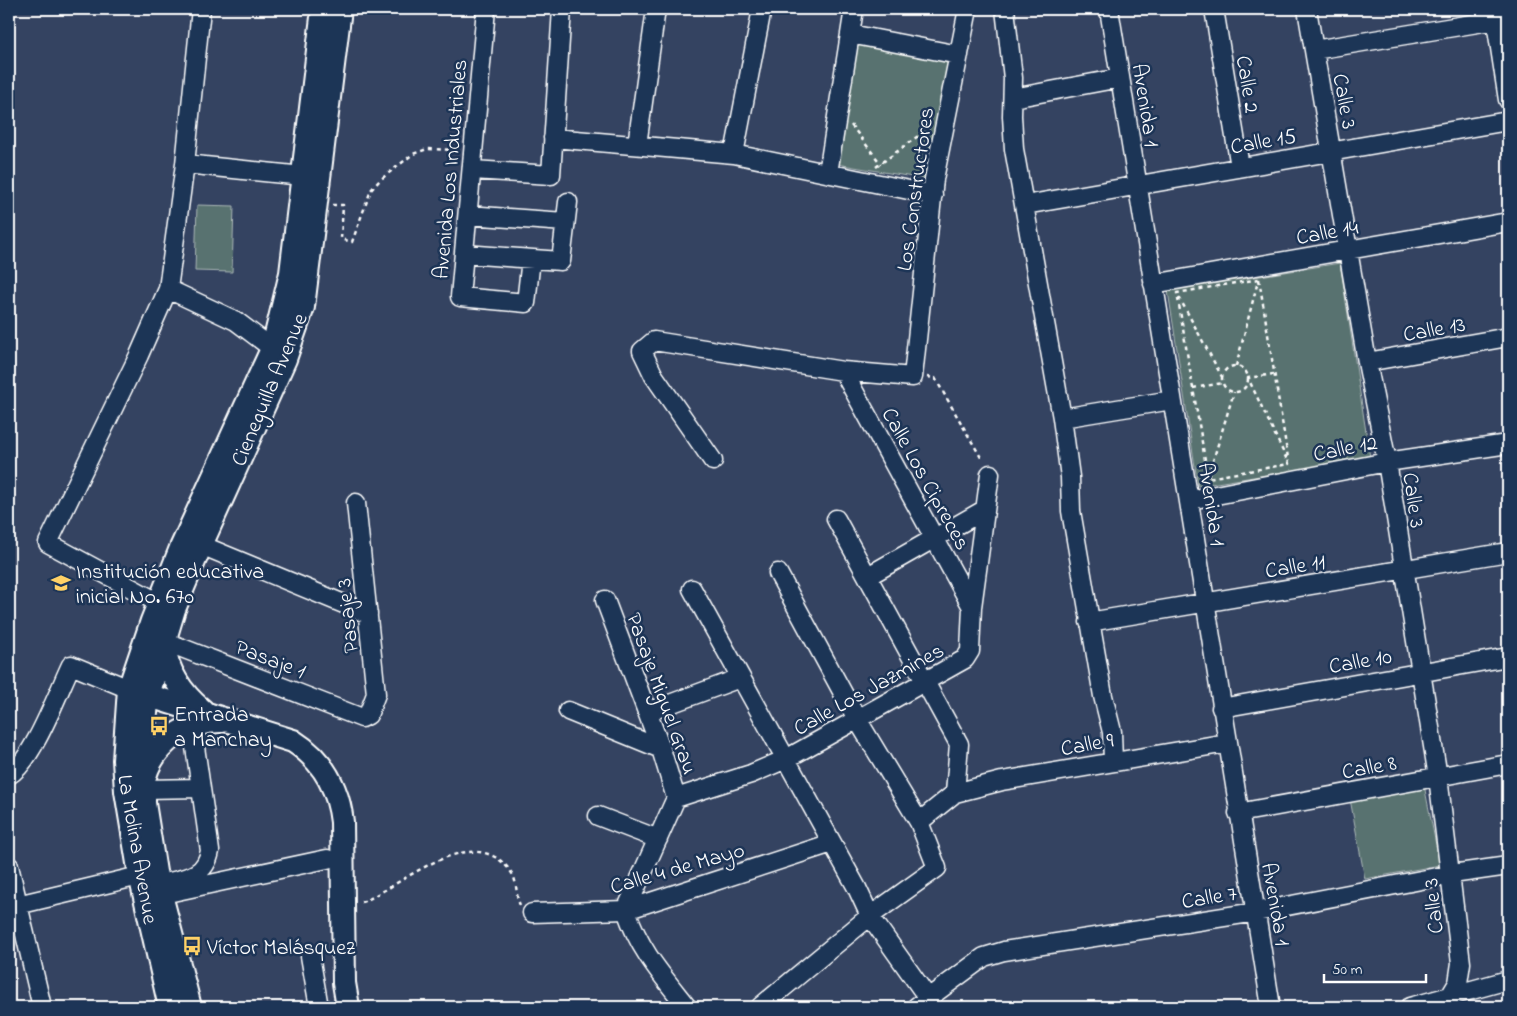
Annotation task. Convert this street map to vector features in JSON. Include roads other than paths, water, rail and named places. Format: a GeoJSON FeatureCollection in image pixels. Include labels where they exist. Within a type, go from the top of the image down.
{"type":"FeatureCollection","features":[{"type":"Feature","properties":{"kind":"main road","name":"Cieneguilla Avenue"},"geometry":{"type":"LineString","coordinates":[[138,692],[164,641],[174,609],[279,353],[291,273],[323,9]]}},
{"type":"Feature","properties":{"kind":"main road","name":"Cieneguilla Avenue"},"geometry":{"type":"LineString","coordinates":[[138,692],[159,603],[181,548],[303,307],[340,9]]}},
{"type":"Feature","properties":{"kind":"main road"},"geometry":{"type":"LineString","coordinates":[[164,641],[165,656],[198,720]]}},
{"type":"Feature","properties":{"kind":"main road"},"geometry":{"type":"LineString","coordinates":[[138,692],[198,720],[231,722],[293,741],[319,763],[332,783],[339,802],[342,822],[344,983],[348,1007]]}},
{"type":"Feature","properties":{"kind":"main road","name":"La Molina Avenue"},"geometry":{"type":"LineString","coordinates":[[138,692],[144,730],[143,785],[153,882],[170,1007]]}},
{"type":"Feature","properties":{"kind":"main road","name":"La Molina Avenue"},"geometry":{"type":"LineString","coordinates":[[138,692],[124,760],[126,792],[153,882],[176,946],[190,1007]]}},
{"type":"Feature","properties":{"kind":"main road"},"geometry":{"type":"LineString","coordinates":[[143,785],[149,765],[159,750],[177,733],[198,720]]}},
{"type":"Feature","properties":{"kind":"street"},"geometry":{"type":"LineString","coordinates":[[159,603],[48,543],[139,355],[168,289],[185,164],[201,9]]}},
{"type":"Feature","properties":{"kind":"street","name":"Avenida Los Industriales"},"geometry":{"type":"LineString","coordinates":[[486,9],[473,170],[460,297],[526,303],[531,259]]}},
{"type":"Feature","properties":{"kind":"street"},"geometry":{"type":"LineString","coordinates":[[473,170],[551,175],[562,9]]}},
{"type":"Feature","properties":{"kind":"street"},"geometry":{"type":"LineString","coordinates":[[637,145],[656,9]]}},
{"type":"Feature","properties":{"kind":"street"},"geometry":{"type":"LineString","coordinates":[[734,154],[762,9]]}},
{"type":"Feature","properties":{"kind":"street"},"geometry":{"type":"LineString","coordinates":[[828,173],[854,9]]}},
{"type":"Feature","properties":{"kind":"street","name":"Los Constructores"},"geometry":{"type":"LineString","coordinates":[[843,371],[913,377],[933,196],[968,9]]}},
{"type":"Feature","properties":{"kind":"street"},"geometry":{"type":"LineString","coordinates":[[1005,9],[1011,53],[1014,149],[1062,418],[1070,477],[1071,511],[1103,696],[1110,717],[1113,762]]}},
{"type":"Feature","properties":{"kind":"street","name":"Avenida 1"},"geometry":{"type":"LineString","coordinates":[[1109,9],[1271,1007]]}},
{"type":"Feature","properties":{"kind":"street","name":"Calle 2"},"geometry":{"type":"LineString","coordinates":[[1214,9],[1240,167]]}},
{"type":"Feature","properties":{"kind":"street","name":"Calle 3"},"geometry":{"type":"LineString","coordinates":[[1307,9],[1367,362],[1387,462],[1452,874],[1461,963],[1458,983],[1450,1002]]}},
{"type":"Feature","properties":{"kind":"street"},"geometry":{"type":"LineString","coordinates":[[1314,50],[1495,15],[1508,100]]}},
{"type":"Feature","properties":{"kind":"street"},"geometry":{"type":"LineString","coordinates":[[850,34],[959,55]]}},
{"type":"Feature","properties":{"kind":"street"},"geometry":{"type":"LineString","coordinates":[[1013,98],[1120,78]]}},
{"type":"Feature","properties":{"kind":"street","name":"Calle 15"},"geometry":{"type":"LineString","coordinates":[[1025,205],[1508,121]]}},
{"type":"Feature","properties":{"kind":"street"},"geometry":{"type":"LineString","coordinates":[[553,138],[734,154],[933,196]]}},
{"type":"Feature","properties":{"kind":"street"},"geometry":{"type":"LineString","coordinates":[[185,164],[303,176]]}},
{"type":"Feature","properties":{"kind":"street"},"geometry":{"type":"LineString","coordinates":[[464,254],[561,261],[568,202]]}},
{"type":"Feature","properties":{"kind":"street"},"geometry":{"type":"LineString","coordinates":[[468,215],[565,222]]}},
{"type":"Feature","properties":{"kind":"street","name":"Calle 14"},"geometry":{"type":"LineString","coordinates":[[1153,284],[1258,273],[1348,250],[1508,222]]}},
{"type":"Feature","properties":{"kind":"street"},"geometry":{"type":"LineString","coordinates":[[168,289],[236,321],[279,353]]}},
{"type":"Feature","properties":{"kind":"street","name":"Calle 13"},"geometry":{"type":"LineString","coordinates":[[1367,362],[1508,338]]}},
{"type":"Feature","properties":{"kind":"street"},"geometry":{"type":"LineString","coordinates":[[713,460],[654,376],[642,351],[654,341],[843,371]]}},
{"type":"Feature","properties":{"kind":"street","name":"Calle Los Cipreces"},"geometry":{"type":"LineString","coordinates":[[843,371],[972,607]]}},
{"type":"Feature","properties":{"kind":"street"},"geometry":{"type":"LineString","coordinates":[[1062,418],[1172,400]]}},
{"type":"Feature","properties":{"kind":"street","name":"Calle 12"},"geometry":{"type":"LineString","coordinates":[[1190,500],[1291,472],[1387,462],[1508,444]]}},
{"type":"Feature","properties":{"kind":"street","name":"Calle Los Jazmines"},"geometry":{"type":"LineString","coordinates":[[676,798],[751,774],[786,759],[968,657],[972,607],[990,474]]}},
{"type":"Feature","properties":{"kind":"street","name":"Pasaje 3"},"geometry":{"type":"LineString","coordinates":[[356,503],[376,694],[368,714],[362,718]]}},
{"type":"Feature","properties":{"kind":"street"},"geometry":{"type":"LineString","coordinates":[[868,576],[984,510]]}},
{"type":"Feature","properties":{"kind":"street"},"geometry":{"type":"LineString","coordinates":[[836,519],[959,744],[955,793],[919,822]]}},
{"type":"Feature","properties":{"kind":"street"},"geometry":{"type":"LineString","coordinates":[[201,545],[368,614]]}},
{"type":"Feature","properties":{"kind":"street","name":"Calle 11"},"geometry":{"type":"LineString","coordinates":[[1089,622],[1508,552]]}},
{"type":"Feature","properties":{"kind":"street"},"geometry":{"type":"LineString","coordinates":[[760,1007],[870,916],[937,868],[919,822],[857,719],[778,573]]}},
{"type":"Feature","properties":{"kind":"street"},"geometry":{"type":"LineString","coordinates":[[692,589],[857,888],[870,916],[922,1002]]}},
{"type":"Feature","properties":{"kind":"street","name":"Pasaje Miguel Grau"},"geometry":{"type":"LineString","coordinates":[[605,600],[648,712],[676,798],[626,910]]}},
{"type":"Feature","properties":{"kind":"street","name":"Pasaje 1"},"geometry":{"type":"LineString","coordinates":[[164,641],[362,718]]}},
{"type":"Feature","properties":{"kind":"street","name":"Calle 10"},"geometry":{"type":"LineString","coordinates":[[1221,708],[1508,658]]}},
{"type":"Feature","properties":{"kind":"street"},"geometry":{"type":"LineString","coordinates":[[9,775],[16,770],[34,744],[71,665],[138,692]]}},
{"type":"Feature","properties":{"kind":"street"},"geometry":{"type":"LineString","coordinates":[[648,712],[740,678]]}},
{"type":"Feature","properties":{"kind":"street"},"geometry":{"type":"LineString","coordinates":[[568,710],[661,749]]}},
{"type":"Feature","properties":{"kind":"street"},"geometry":{"type":"LineString","coordinates":[[14,906],[199,873],[208,864],[210,851],[201,788],[198,720]]}},
{"type":"Feature","properties":{"kind":"street","name":"Calle 9"},"geometry":{"type":"LineString","coordinates":[[955,793],[1002,781],[1227,743]]}},
{"type":"Feature","properties":{"kind":"street","name":"Calle 8"},"geometry":{"type":"LineString","coordinates":[[1238,813],[1508,764]]}},
{"type":"Feature","properties":{"kind":"street"},"geometry":{"type":"LineString","coordinates":[[143,785],[201,788]]}},
{"type":"Feature","properties":{"kind":"street"},"geometry":{"type":"LineString","coordinates":[[598,816],[658,839]]}},
{"type":"Feature","properties":{"kind":"street","name":"Calle 4 de Mayo"},"geometry":{"type":"LineString","coordinates":[[532,913],[626,910],[832,843]]}},
{"type":"Feature","properties":{"kind":"street"},"geometry":{"type":"LineString","coordinates":[[153,882],[327,859]]}},
{"type":"Feature","properties":{"kind":"street"},"geometry":{"type":"LineString","coordinates":[[9,866],[14,906],[42,1007]]}},
{"type":"Feature","properties":{"kind":"street","name":"Calle 7"},"geometry":{"type":"LineString","coordinates":[[922,1002],[984,957],[1004,951],[1256,912],[1452,874],[1508,866]]}},
{"type":"Feature","properties":{"kind":"street"},"geometry":{"type":"LineString","coordinates":[[626,910],[635,936],[643,950],[687,1007]]}},
{"type":"Feature","properties":{"kind":"street"},"geometry":{"type":"LineString","coordinates":[[310,956],[319,1007]]}},
{"type":"Feature","properties":{"kind":"street"},"geometry":{"type":"LineString","coordinates":[[1410,1007],[1450,1002],[1507,981]]}},
{"type":"Feature","properties":{"kind":"place","name":"Institución educativa inicial No. 670"},"geometry":{"type":"Point","coordinates":[61,583]}},
{"type":"Feature","properties":{"kind":"place","name":"Entrada a Manchay"},"geometry":{"type":"Point","coordinates":[159,726]}},
{"type":"Feature","properties":{"kind":"place","name":"Víctor Malásquez"},"geometry":{"type":"Point","coordinates":[192,946]}}]}
